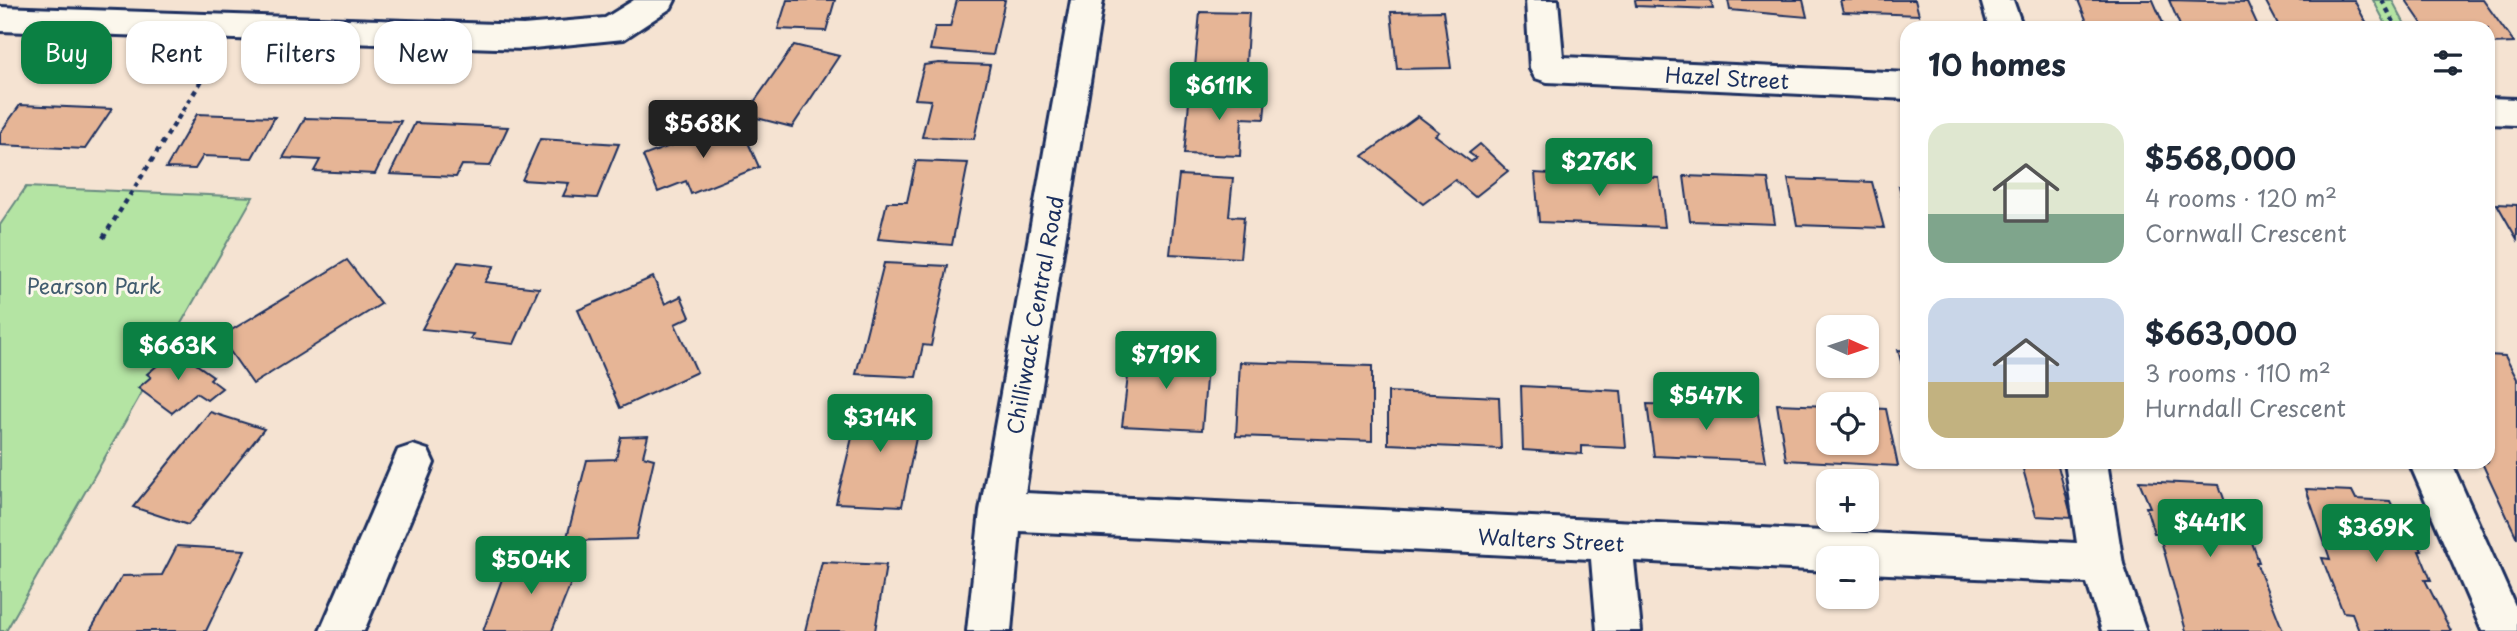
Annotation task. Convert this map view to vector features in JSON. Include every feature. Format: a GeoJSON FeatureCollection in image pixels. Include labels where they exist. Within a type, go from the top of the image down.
{"type":"FeatureCollection","features":[{"type":"Feature","properties":{"kind":"street"},"geometry":{"type":"LineString","coordinates":[[0,19],[523,37],[612,30],[659,0]]}},
{"type":"Feature","properties":{"kind":"street","name":"Chilliwack Central Road"},"geometry":{"type":"LineString","coordinates":[[989,631],[1001,511],[1087,0]]}},
{"type":"Feature","properties":{"kind":"street","name":"Hazel Street"},"geometry":{"type":"LineString","coordinates":[[1542,0],[1547,69],[1900,86]]}},
{"type":"Feature","properties":{"kind":"street"},"geometry":{"type":"LineString","coordinates":[[1997,0],[2004,21]]}},
{"type":"Feature","properties":{"kind":"street"},"geometry":{"type":"LineString","coordinates":[[2495,111],[2517,112]]}},
{"type":"Feature","properties":{"kind":"street"},"geometry":{"type":"LineString","coordinates":[[342,631],[413,463]]}},
{"type":"Feature","properties":{"kind":"street"},"geometry":{"type":"LineString","coordinates":[[2087,469],[2102,565],[2124,631]]}},
{"type":"Feature","properties":{"kind":"street"},"geometry":{"type":"LineString","coordinates":[[2424,469],[2504,631]]}},
{"type":"Feature","properties":{"kind":"street","name":"Walters Street"},"geometry":{"type":"LineString","coordinates":[[1001,511],[2102,565]]}},
{"type":"Feature","properties":{"kind":"street"},"geometry":{"type":"LineString","coordinates":[[1611,542],[1619,631]]}},
{"type":"Feature","properties":{"kind":"path"},"geometry":{"type":"LineString","coordinates":[[2382,0],[2393,21]]}},
{"type":"Feature","properties":{"kind":"path"},"geometry":{"type":"LineString","coordinates":[[103,238],[235,27]]}},
{"type":"Feature","properties":{"kind":"green space"},"geometry":{"type":"Polygon","coordinates":[[[2373,0],[2392,0],[2403,21],[2384,21],[2373,0]]]}},
{"type":"Feature","properties":{"kind":"green space","name":"Pearson Park"},"geometry":{"type":"Polygon","coordinates":[[[26,187],[253,197],[6,631],[0,631],[0,225],[26,187]]]}},
{"type":"Feature","properties":{"kind":"building"},"geometry":{"type":"Polygon","coordinates":[[[787,0],[835,0],[826,31],[778,29],[787,0]]]}},
{"type":"Feature","properties":{"kind":"building"},"geometry":{"type":"Polygon","coordinates":[[[957,0],[1005,0],[993,55],[930,50],[935,27],[950,27],[957,0]]]}},
{"type":"Feature","properties":{"kind":"building"},"geometry":{"type":"Polygon","coordinates":[[[1635,0],[1711,0],[1713,9],[1636,6],[1635,0]]]}},
{"type":"Feature","properties":{"kind":"building"},"geometry":{"type":"Polygon","coordinates":[[[1728,0],[1803,0],[1807,17],[1730,10],[1728,0]]]}},
{"type":"Feature","properties":{"kind":"building"},"geometry":{"type":"Polygon","coordinates":[[[1840,0],[1915,0],[1919,15],[1843,12],[1840,0]]]}},
{"type":"Feature","properties":{"kind":"building"},"geometry":{"type":"Polygon","coordinates":[[[2078,0],[2153,0],[2162,21],[2087,21],[2078,0]]]}},
{"type":"Feature","properties":{"kind":"building"},"geometry":{"type":"Polygon","coordinates":[[[2169,0],[2247,2],[2256,21],[2178,21],[2169,0]]]}},
{"type":"Feature","properties":{"kind":"building"},"geometry":{"type":"Polygon","coordinates":[[[2265,0],[2354,0],[2365,21],[2276,21],[2265,0]]]}},
{"type":"Feature","properties":{"kind":"building"},"geometry":{"type":"Polygon","coordinates":[[[2406,0],[2483,0],[2514,43],[2495,44],[2495,21],[2420,21],[2406,0]]]}},
{"type":"Feature","properties":{"kind":"building"},"geometry":{"type":"Polygon","coordinates":[[[1443,11],[1451,68],[1397,69],[1391,12],[1443,11]]]}},
{"type":"Feature","properties":{"kind":"building"},"geometry":{"type":"Polygon","coordinates":[[[1200,12],[1249,13],[1245,80],[1194,78],[1200,12]]]}},
{"type":"Feature","properties":{"kind":"building"},"geometry":{"type":"Polygon","coordinates":[[[794,45],[839,56],[792,127],[745,115],[794,45]]]}},
{"type":"Feature","properties":{"kind":"building"},"geometry":{"type":"Polygon","coordinates":[[[924,65],[990,65],[974,139],[922,137],[931,100],[915,99],[924,65]]]}},
{"type":"Feature","properties":{"kind":"building"},"geometry":{"type":"Polygon","coordinates":[[[1190,92],[1266,97],[1264,119],[1242,118],[1240,156],[1184,154],[1190,92]]]}},
{"type":"Feature","properties":{"kind":"building"},"geometry":{"type":"Polygon","coordinates":[[[20,105],[112,109],[85,149],[0,145],[0,133],[20,105]]]}},
{"type":"Feature","properties":{"kind":"building"},"geometry":{"type":"Polygon","coordinates":[[[197,114],[275,117],[252,158],[203,156],[195,169],[166,168],[197,114]]]}},
{"type":"Feature","properties":{"kind":"building"},"geometry":{"type":"Polygon","coordinates":[[[1418,116],[1439,132],[1435,135],[1471,162],[1476,158],[1469,153],[1480,144],[1508,171],[1475,197],[1455,180],[1423,204],[1363,156],[1418,116]]]}},
{"type":"Feature","properties":{"kind":"building"},"geometry":{"type":"Polygon","coordinates":[[[305,118],[401,121],[375,174],[314,171],[320,160],[283,158],[305,118]]]}},
{"type":"Feature","properties":{"kind":"building"},"geometry":{"type":"Polygon","coordinates":[[[738,120],[759,167],[691,194],[686,181],[658,192],[643,156],[738,120]]]}},
{"type":"Feature","properties":{"kind":"building"},"geometry":{"type":"Polygon","coordinates":[[[415,123],[508,127],[490,166],[462,165],[456,177],[390,174],[415,123]]]}},
{"type":"Feature","properties":{"kind":"building"},"geometry":{"type":"Polygon","coordinates":[[[540,139],[619,144],[597,198],[563,196],[569,183],[522,180],[540,139]]]}},
{"type":"Feature","properties":{"kind":"building"},"geometry":{"type":"Polygon","coordinates":[[[916,161],[968,163],[952,245],[878,239],[887,202],[907,202],[916,161]]]}},
{"type":"Feature","properties":{"kind":"building"},"geometry":{"type":"Polygon","coordinates":[[[1566,167],[1626,170],[1627,177],[1659,178],[1665,227],[1539,222],[1535,173],[1567,175],[1566,167]]]}},
{"type":"Feature","properties":{"kind":"building"},"geometry":{"type":"Polygon","coordinates":[[[1179,175],[1233,178],[1229,216],[1244,217],[1240,258],[1170,254],[1179,175]]]}},
{"type":"Feature","properties":{"kind":"building"},"geometry":{"type":"Polygon","coordinates":[[[1684,176],[1768,179],[1775,224],[1690,221],[1684,176]]]}},
{"type":"Feature","properties":{"kind":"building"},"geometry":{"type":"Polygon","coordinates":[[[1788,179],[1872,182],[1884,228],[1797,225],[1788,179]]]}},
{"type":"Feature","properties":{"kind":"building"},"geometry":{"type":"Polygon","coordinates":[[[2497,204],[2517,205],[2517,239],[2497,204]]]}},
{"type":"Feature","properties":{"kind":"building"},"geometry":{"type":"Polygon","coordinates":[[[347,260],[381,304],[253,384],[220,337],[347,260]]]}},
{"type":"Feature","properties":{"kind":"building"},"geometry":{"type":"Polygon","coordinates":[[[458,262],[494,266],[485,282],[539,288],[514,344],[470,339],[473,334],[422,329],[458,262]]]}},
{"type":"Feature","properties":{"kind":"building"},"geometry":{"type":"Polygon","coordinates":[[[884,263],[948,266],[931,346],[923,345],[916,377],[856,374],[884,263]]]}},
{"type":"Feature","properties":{"kind":"building"},"geometry":{"type":"Polygon","coordinates":[[[653,277],[665,304],[681,296],[690,317],[675,324],[697,372],[620,408],[578,310],[653,277]]]}},
{"type":"Feature","properties":{"kind":"building"},"geometry":{"type":"Polygon","coordinates":[[[176,350],[213,376],[210,379],[222,388],[207,400],[196,393],[172,413],[138,388],[151,377],[147,374],[176,350]]]}},
{"type":"Feature","properties":{"kind":"building"},"geometry":{"type":"Polygon","coordinates":[[[1131,351],[1208,354],[1202,430],[1122,426],[1131,351]]]}},
{"type":"Feature","properties":{"kind":"building"},"geometry":{"type":"Polygon","coordinates":[[[2495,355],[2505,356],[2517,379],[2517,538],[2485,469],[2495,469],[2495,355]]]}},
{"type":"Feature","properties":{"kind":"building"},"geometry":{"type":"Polygon","coordinates":[[[1240,362],[1372,366],[1372,441],[1236,436],[1240,362]]]}},
{"type":"Feature","properties":{"kind":"building"},"geometry":{"type":"Polygon","coordinates":[[[1521,386],[1621,391],[1626,448],[1582,446],[1582,454],[1523,450],[1521,386]]]}},
{"type":"Feature","properties":{"kind":"building"},"geometry":{"type":"Polygon","coordinates":[[[1388,392],[1499,397],[1501,449],[1388,444],[1388,392]]]}},
{"type":"Feature","properties":{"kind":"building"},"geometry":{"type":"Polygon","coordinates":[[[861,401],[923,404],[902,506],[836,503],[861,401]]]}},
{"type":"Feature","properties":{"kind":"building"},"geometry":{"type":"Polygon","coordinates":[[[1647,404],[1757,408],[1766,461],[1654,456],[1647,404]]]}},
{"type":"Feature","properties":{"kind":"building"},"geometry":{"type":"Polygon","coordinates":[[[1777,404],[1816,406],[1816,455],[1879,455],[1879,409],[1886,409],[1898,466],[1786,460],[1777,404]]]}},
{"type":"Feature","properties":{"kind":"building"},"geometry":{"type":"Polygon","coordinates":[[[210,412],[264,429],[188,525],[133,507],[210,412]]]}},
{"type":"Feature","properties":{"kind":"building"},"geometry":{"type":"Polygon","coordinates":[[[648,436],[643,456],[654,459],[636,539],[566,541],[587,460],[616,459],[621,437],[648,436]]]}},
{"type":"Feature","properties":{"kind":"building"},"geometry":{"type":"Polygon","coordinates":[[[2023,469],[2059,469],[2072,518],[2036,516],[2023,469]]]}},
{"type":"Feature","properties":{"kind":"building"},"geometry":{"type":"Polygon","coordinates":[[[2139,481],[2219,485],[2228,510],[2238,511],[2245,534],[2249,534],[2259,562],[2256,562],[2283,631],[2186,631],[2159,533],[2154,533],[2146,507],[2150,507],[2139,481]]]}},
{"type":"Feature","properties":{"kind":"building"},"geometry":{"type":"Polygon","coordinates":[[[2306,489],[2352,491],[2356,499],[2390,501],[2393,507],[2399,507],[2403,518],[2408,518],[2422,551],[2419,551],[2431,580],[2425,580],[2451,631],[2359,631],[2352,613],[2343,612],[2322,558],[2330,559],[2306,489]]]}},
{"type":"Feature","properties":{"kind":"building"},"geometry":{"type":"Polygon","coordinates":[[[177,546],[245,550],[206,631],[90,631],[122,576],[162,575],[177,546]]]}},
{"type":"Feature","properties":{"kind":"building"},"geometry":{"type":"Polygon","coordinates":[[[509,560],[579,563],[552,631],[483,631],[509,560]]]}},
{"type":"Feature","properties":{"kind":"building"},"geometry":{"type":"Polygon","coordinates":[[[822,562],[886,565],[875,631],[805,631],[822,562]]]}}]}
